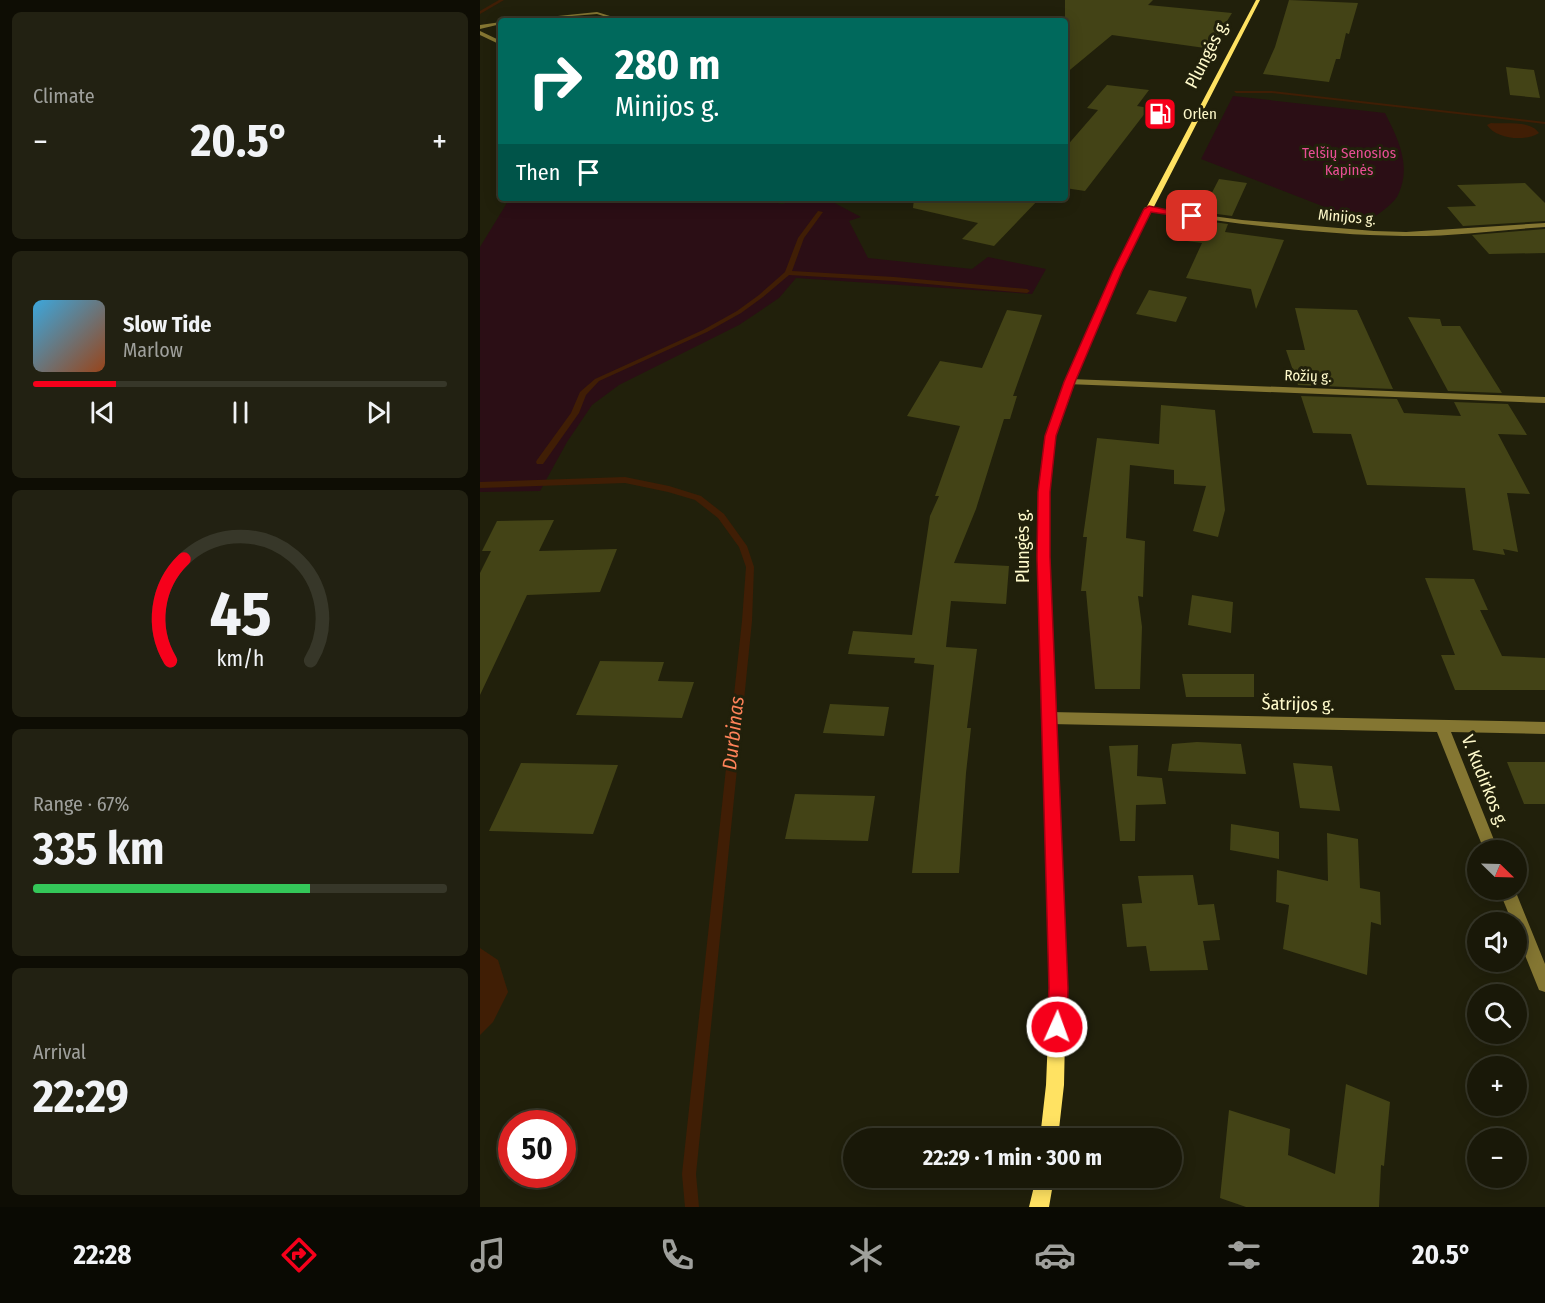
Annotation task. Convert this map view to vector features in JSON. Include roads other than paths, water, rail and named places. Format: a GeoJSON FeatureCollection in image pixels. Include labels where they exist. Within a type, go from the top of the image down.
{"type":"FeatureCollection","features":[{"type":"Feature","properties":{"kind":"main road","name":"Plungės g."},"geometry":{"type":"LineString","coordinates":[[1050,1128],[1058,988],[1043,557],[1044,492],[1051,436],[1070,382],[1117,271],[1217,83],[1258,0]]}},
{"type":"Feature","properties":{"kind":"main road"},"geometry":{"type":"LineString","coordinates":[[1039,1207],[1043,1188]]}},
{"type":"Feature","properties":{"kind":"street"},"geometry":{"type":"LineString","coordinates":[[528,18],[597,13],[614,18]]}},
{"type":"Feature","properties":{"kind":"street"},"geometry":{"type":"LineString","coordinates":[[480,27],[498,24]]}},
{"type":"Feature","properties":{"kind":"street"},"geometry":{"type":"LineString","coordinates":[[480,33],[498,42]]}},
{"type":"Feature","properties":{"kind":"street","name":"Minijos g."},"geometry":{"type":"LineString","coordinates":[[1149,209],[1242,222],[1374,233],[1406,234],[1545,225]]}},
{"type":"Feature","properties":{"kind":"street","name":"Rožių g."},"geometry":{"type":"LineString","coordinates":[[1070,382],[1545,400]]}},
{"type":"Feature","properties":{"kind":"street","name":"Šatrijos g."},"geometry":{"type":"LineString","coordinates":[[1050,718],[1545,728]]}},
{"type":"Feature","properties":{"kind":"street","name":"V. Kudirkos g."},"geometry":{"type":"LineString","coordinates":[[1442,726],[1487,840]]}},
{"type":"Feature","properties":{"kind":"street"},"geometry":{"type":"LineString","coordinates":[[1511,900],[1545,984]]}},
{"type":"Feature","properties":{"kind":"waterway"},"geometry":{"type":"LineString","coordinates":[[480,13],[502,0]]}},
{"type":"Feature","properties":{"kind":"waterway"},"geometry":{"type":"LineString","coordinates":[[1236,92],[1272,92],[1545,123]]}},
{"type":"Feature","properties":{"kind":"waterway"},"geometry":{"type":"LineString","coordinates":[[788,273],[801,238],[820,212]]}},
{"type":"Feature","properties":{"kind":"waterway"},"geometry":{"type":"LineString","coordinates":[[540,462],[575,413],[583,394],[597,380],[705,331],[739,312],[788,273]]}},
{"type":"Feature","properties":{"kind":"waterway"},"geometry":{"type":"LineString","coordinates":[[788,273],[894,279],[1027,291]]}},
{"type":"Feature","properties":{"kind":"waterway","name":"Durbinas"},"geometry":{"type":"LineString","coordinates":[[480,485],[625,480],[669,489],[698,498],[721,516],[743,546],[750,567],[747,621],[689,1174],[692,1207]]}},
{"type":"Feature","properties":{"kind":"place","name":"Orlen"},"geometry":{"type":"Point","coordinates":[1160,114]}},
{"type":"Feature","properties":{"kind":"park label","name":"Telšių Senosios Kapinės"},"geometry":{"type":"Point","coordinates":[1349,162]}}]}
